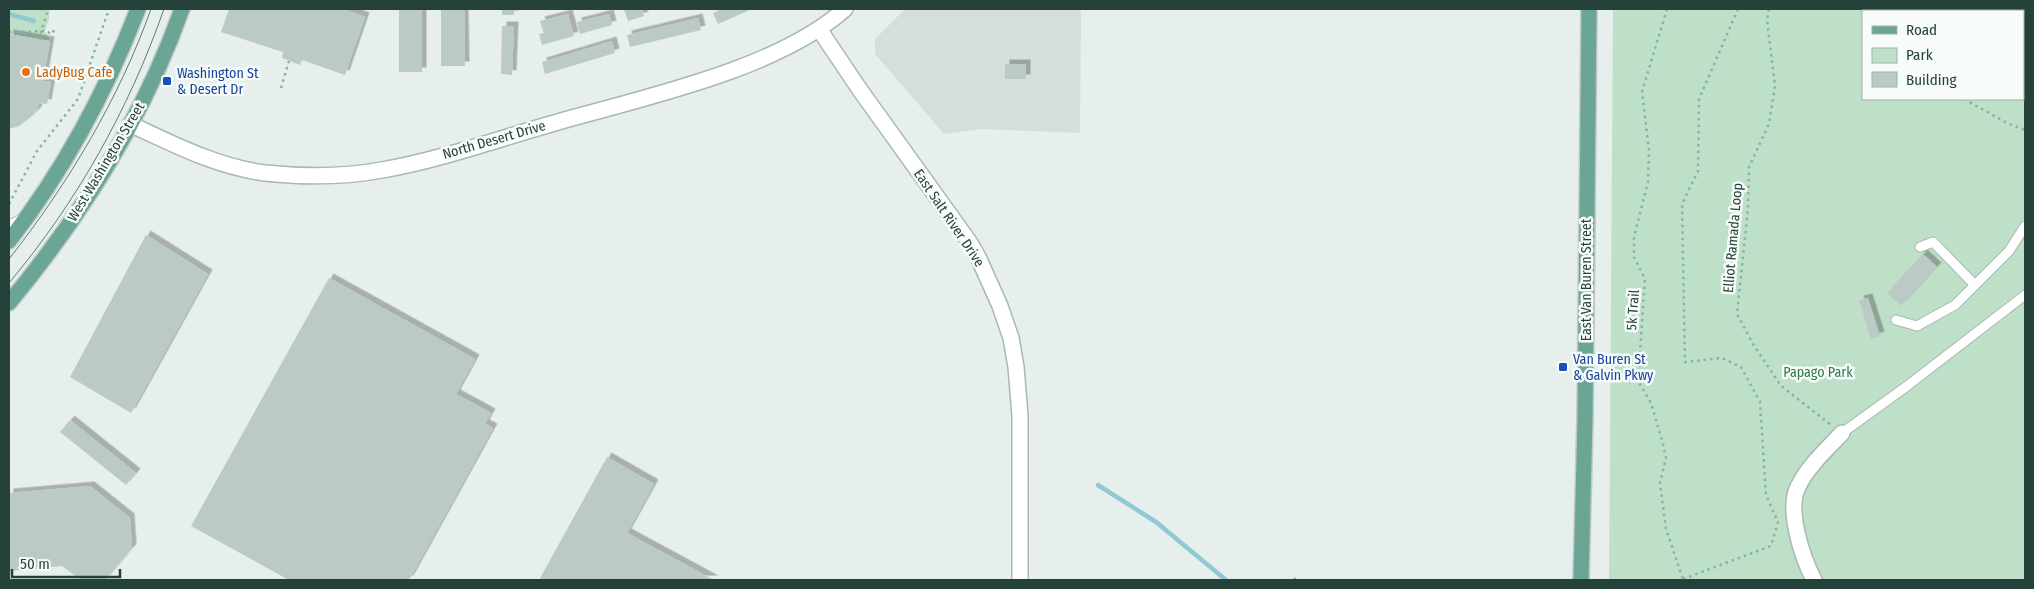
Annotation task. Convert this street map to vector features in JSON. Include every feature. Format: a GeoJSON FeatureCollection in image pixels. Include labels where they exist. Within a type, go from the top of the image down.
{"type":"FeatureCollection","features":[{"type":"Feature","properties":{"kind":"main road"},"geometry":{"type":"LineString","coordinates":[[9,240],[64,163],[95,107],[138,9]]}},
{"type":"Feature","properties":{"kind":"main road","name":"West Washington Street"},"geometry":{"type":"LineString","coordinates":[[9,303],[60,238],[130,124],[165,54],[182,9]]}},
{"type":"Feature","properties":{"kind":"main road","name":"East Van Buren Street"},"geometry":{"type":"LineString","coordinates":[[1581,580],[1585,419],[1589,9]]}},
{"type":"Feature","properties":{"kind":"street","name":"North Desert Drive"},"geometry":{"type":"LineString","coordinates":[[130,124],[193,153],[239,168],[285,174],[334,175],[369,172],[428,159],[712,77],[766,56],[819,29],[845,9]]}},
{"type":"Feature","properties":{"kind":"street","name":"East Salt River Drive"},"geometry":{"type":"LineString","coordinates":[[819,29],[860,90],[970,244],[979,259],[1000,306],[1011,338],[1019,393],[1020,580]]}},
{"type":"Feature","properties":{"kind":"street"},"geometry":{"type":"LineString","coordinates":[[1814,580],[1800,547],[1794,513],[1797,488],[1842,433]]}},
{"type":"Feature","properties":{"kind":"lane"},"geometry":{"type":"LineString","coordinates":[[9,224],[26,218]]}},
{"type":"Feature","properties":{"kind":"lane"},"geometry":{"type":"LineString","coordinates":[[1896,320],[1917,326],[1955,305],[2009,251],[2025,226]]}},
{"type":"Feature","properties":{"kind":"lane"},"geometry":{"type":"LineString","coordinates":[[1920,247],[1933,242],[1975,285]]}},
{"type":"Feature","properties":{"kind":"lane"},"geometry":{"type":"LineString","coordinates":[[1842,433],[1907,386],[2025,295]]}},
{"type":"Feature","properties":{"kind":"path"},"geometry":{"type":"LineString","coordinates":[[42,40],[42,31],[47,16],[46,9]]}},
{"type":"Feature","properties":{"kind":"path"},"geometry":{"type":"LineString","coordinates":[[9,204],[37,152],[78,99],[109,9]]}},
{"type":"Feature","properties":{"kind":"path","name":"5k Trail"},"geometry":{"type":"LineString","coordinates":[[1667,9],[1642,92],[1649,150],[1648,182],[1634,238],[1634,257],[1645,279],[1638,381],[1650,403],[1663,444],[1666,458],[1660,483],[1666,528],[1683,580]]}},
{"type":"Feature","properties":{"kind":"path"},"geometry":{"type":"LineString","coordinates":[[1683,580],[1771,546],[1778,522],[1766,495],[1760,402],[1741,367],[1722,358],[1685,362],[1682,204],[1698,171],[1699,99],[1738,9]]}},
{"type":"Feature","properties":{"kind":"path","name":"Elliot Ramada Loop"},"geometry":{"type":"LineString","coordinates":[[1769,9],[1767,20],[1775,86],[1769,124],[1748,167],[1748,209],[1736,314],[1781,386],[1842,433]]}},
{"type":"Feature","properties":{"kind":"path"},"geometry":{"type":"LineString","coordinates":[[9,32],[42,31],[52,34],[54,30]]}},
{"type":"Feature","properties":{"kind":"path"},"geometry":{"type":"LineString","coordinates":[[281,88],[290,61]]}},
{"type":"Feature","properties":{"kind":"path"},"geometry":{"type":"LineString","coordinates":[[1966,100],[2007,123],[2025,130]]}},
{"type":"Feature","properties":{"kind":"shaded area"},"geometry":{"type":"Polygon","coordinates":[[[905,9],[1081,9],[1080,133],[982,129],[944,134],[875,54],[875,39],[905,9]]]}},
{"type":"Feature","properties":{"kind":"green space"},"geometry":{"type":"Polygon","coordinates":[[[9,9],[49,9],[49,19],[45,31],[50,41],[9,34],[9,9]]]}},
{"type":"Feature","properties":{"kind":"green space","name":"Papago Park"},"geometry":{"type":"Polygon","coordinates":[[[1613,9],[2025,9],[2025,580],[1609,580],[1613,9]]]}},
{"type":"Feature","properties":{"kind":"building"},"geometry":{"type":"Polygon","coordinates":[[[229,9],[343,9],[365,17],[345,75],[302,60],[300,65],[282,58],[283,52],[221,32],[229,9]]]}},
{"type":"Feature","properties":{"kind":"building"},"geometry":{"type":"Polygon","coordinates":[[[399,9],[422,9],[422,72],[399,72],[399,9]]]}},
{"type":"Feature","properties":{"kind":"building"},"geometry":{"type":"Polygon","coordinates":[[[441,9],[464,9],[465,66],[441,66],[441,9]]]}},
{"type":"Feature","properties":{"kind":"building"},"geometry":{"type":"Polygon","coordinates":[[[502,9],[514,9],[514,15],[502,15],[502,9]]]}},
{"type":"Feature","properties":{"kind":"building"},"geometry":{"type":"Polygon","coordinates":[[[624,9],[642,9],[644,16],[628,21],[624,9]]]}},
{"type":"Feature","properties":{"kind":"building"},"geometry":{"type":"Polygon","coordinates":[[[723,9],[752,9],[718,24],[713,13],[723,9]]]}},
{"type":"Feature","properties":{"kind":"building"},"geometry":{"type":"Polygon","coordinates":[[[568,14],[574,36],[542,45],[539,34],[544,33],[540,21],[568,14]]]}},
{"type":"Feature","properties":{"kind":"building"},"geometry":{"type":"Polygon","coordinates":[[[609,14],[612,25],[580,34],[577,22],[609,14]]]}},
{"type":"Feature","properties":{"kind":"building"},"geometry":{"type":"Polygon","coordinates":[[[698,18],[701,30],[630,47],[627,35],[698,18]]]}},
{"type":"Feature","properties":{"kind":"building"},"geometry":{"type":"Polygon","coordinates":[[[502,26],[514,26],[512,75],[501,74],[502,26]]]}},
{"type":"Feature","properties":{"kind":"building"},"geometry":{"type":"Polygon","coordinates":[[[9,34],[50,41],[43,81],[51,82],[47,104],[39,103],[37,111],[32,116],[19,126],[9,129],[9,34]]]}},
{"type":"Feature","properties":{"kind":"building"},"geometry":{"type":"Polygon","coordinates":[[[612,41],[615,53],[545,74],[542,62],[612,41]]]}},
{"type":"Feature","properties":{"kind":"building"},"geometry":{"type":"Polygon","coordinates":[[[1005,64],[1026,64],[1026,79],[1005,79],[1005,64]]]}},
{"type":"Feature","properties":{"kind":"building"},"geometry":{"type":"Polygon","coordinates":[[[146,235],[208,274],[131,413],[70,377],[146,235]]]}},
{"type":"Feature","properties":{"kind":"building"},"geometry":{"type":"Polygon","coordinates":[[[1923,254],[1937,267],[1901,306],[1887,293],[1923,254]]]}},
{"type":"Feature","properties":{"kind":"building"},"geometry":{"type":"Polygon","coordinates":[[[329,278],[475,359],[456,394],[491,413],[485,424],[493,428],[409,580],[289,580],[191,526],[329,278]]]}},
{"type":"Feature","properties":{"kind":"building"},"geometry":{"type":"Polygon","coordinates":[[[1868,298],[1880,336],[1871,339],[1859,300],[1868,298]]]}},
{"type":"Feature","properties":{"kind":"building"},"geometry":{"type":"Polygon","coordinates":[[[70,420],[136,473],[126,485],[60,432],[70,420]]]}},
{"type":"Feature","properties":{"kind":"building"},"geometry":{"type":"Polygon","coordinates":[[[607,457],[654,484],[627,533],[714,580],[539,580],[607,457]]]}},
{"type":"Feature","properties":{"kind":"building"},"geometry":{"type":"Polygon","coordinates":[[[90,486],[130,518],[132,548],[105,580],[81,580],[62,566],[9,571],[9,493],[90,486]]]}},
{"type":"Feature","properties":{"kind":"waterway"},"geometry":{"type":"LineString","coordinates":[[9,14],[34,21]]}},
{"type":"Feature","properties":{"kind":"waterway"},"geometry":{"type":"LineString","coordinates":[[1098,485],[1156,522],[1226,580]]}},
{"type":"Feature","properties":{"kind":"tram line"},"geometry":{"type":"LineString","coordinates":[[9,259],[52,201],[90,140],[124,75],[151,9]]}},
{"type":"Feature","properties":{"kind":"tram line"},"geometry":{"type":"LineString","coordinates":[[9,283],[57,220],[99,153],[135,83],[164,9]]}},
{"type":"Feature","properties":{"kind":"place","name":"LadyBug Cafe"},"geometry":{"type":"Point","coordinates":[26,72]}},
{"type":"Feature","properties":{"kind":"place","name":"Washington St & Desert Dr"},"geometry":{"type":"Point","coordinates":[167,81]}},
{"type":"Feature","properties":{"kind":"place","name":"Van Buren St & Galvin Pkwy"},"geometry":{"type":"Point","coordinates":[1563,367]}}]}
